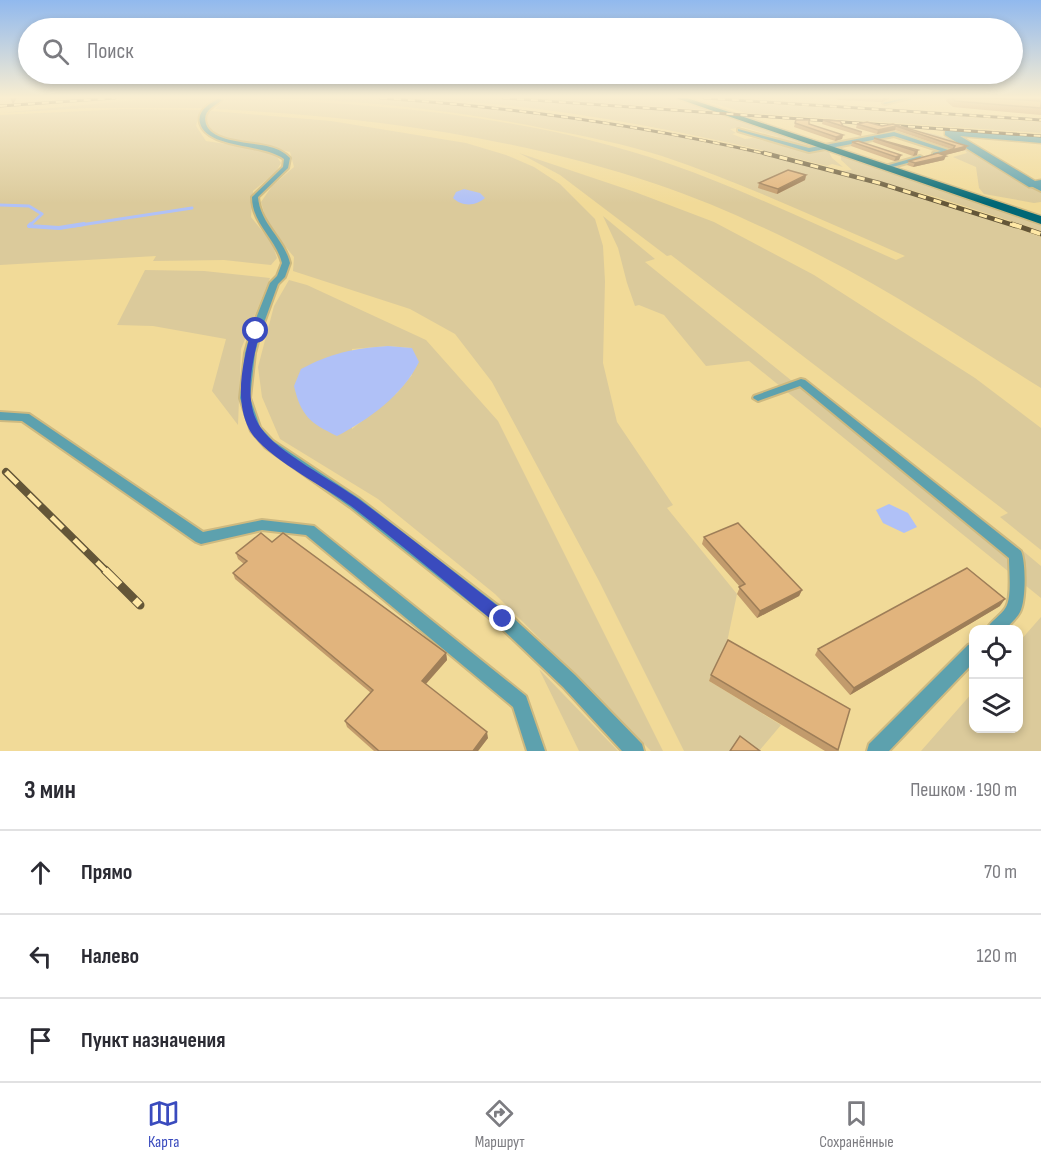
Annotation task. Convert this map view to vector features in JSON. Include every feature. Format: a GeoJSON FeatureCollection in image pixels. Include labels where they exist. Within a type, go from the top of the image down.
{"type":"FeatureCollection","features":[{"type":"Feature","properties":{"kind":"main road"},"geometry":{"type":"LineString","coordinates":[[784,133],[1041,220]]}},
{"type":"Feature","properties":{"kind":"street"},"geometry":{"type":"LineString","coordinates":[[948,133],[1038,185]]}},
{"type":"Feature","properties":{"kind":"street"},"geometry":{"type":"LineString","coordinates":[[949,133],[1041,140]]}},
{"type":"Feature","properties":{"kind":"lane"},"geometry":{"type":"LineString","coordinates":[[208,133],[236,144],[273,149],[287,158],[286,167],[255,197],[257,214],[280,247],[286,263],[281,277],[274,283],[250,353],[245,398],[255,428],[269,444],[355,503],[503,619],[569,681],[635,751]]}},
{"type":"Feature","properties":{"kind":"lane"},"geometry":{"type":"LineString","coordinates":[[751,133],[809,150],[894,134],[948,151],[885,167]]}},
{"type":"Feature","properties":{"kind":"lane"},"geometry":{"type":"LineString","coordinates":[[865,134],[886,141]]}},
{"type":"Feature","properties":{"kind":"lane"},"geometry":{"type":"LineString","coordinates":[[839,135],[869,145]]}},
{"type":"Feature","properties":{"kind":"lane"},"geometry":{"type":"LineString","coordinates":[[920,152],[931,155]]}},
{"type":"Feature","properties":{"kind":"lane"},"geometry":{"type":"LineString","coordinates":[[902,156],[914,160]]}},
{"type":"Feature","properties":{"kind":"lane"},"geometry":{"type":"LineString","coordinates":[[758,398],[801,382],[1016,555],[1017,579],[1014,609],[999,625]]}},
{"type":"Feature","properties":{"kind":"lane"},"geometry":{"type":"LineString","coordinates":[[0,416],[24,417],[201,538],[262,525],[309,530],[519,702],[536,751]]}},
{"type":"Feature","properties":{"kind":"lane"},"geometry":{"type":"LineString","coordinates":[[876,751],[969,656]]}},
{"type":"Feature","properties":{"kind":"shaded area"},"geometry":{"type":"Polygon","coordinates":[[[0,133],[201,133],[206,141],[273,151],[281,163],[276,172],[253,191],[251,217],[272,243],[277,258],[271,265],[224,260],[153,261],[156,256],[0,265],[0,133]]]}},
{"type":"Feature","properties":{"kind":"shaded area"},"geometry":{"type":"Polygon","coordinates":[[[212,133],[405,133],[466,143],[506,155],[534,167],[560,184],[595,219],[603,246],[605,281],[603,363],[617,422],[673,505],[667,508],[737,594],[726,647],[709,681],[781,725],[759,751],[684,751],[599,581],[492,382],[455,334],[410,309],[293,271],[294,257],[268,226],[261,202],[272,186],[294,167],[290,152],[212,133]]]}},
{"type":"Feature","properties":{"kind":"shaded area"},"geometry":{"type":"Polygon","coordinates":[[[449,133],[557,133],[617,147],[670,164],[756,198],[896,260],[905,256],[724,179],[662,156],[569,133],[667,133],[689,137],[832,171],[972,213],[1041,237],[1041,388],[879,287],[803,247],[720,208],[677,191],[602,167],[449,133]]]}},
{"type":"Feature","properties":{"kind":"shaded area"},"geometry":{"type":"Polygon","coordinates":[[[683,133],[736,133],[732,134],[745,139],[753,138],[809,152],[821,149],[829,152],[832,158],[843,167],[832,164],[827,166],[683,133]]]}},
{"type":"Feature","properties":{"kind":"shaded area"},"geometry":{"type":"Polygon","coordinates":[[[764,133],[774,133],[811,146],[805,147],[775,139],[779,137],[764,133]]]}},
{"type":"Feature","properties":{"kind":"shaded area"},"geometry":{"type":"Polygon","coordinates":[[[921,133],[947,138],[964,145],[1041,188],[1041,202],[1034,203],[984,194],[979,188],[976,167],[953,157],[967,153],[964,149],[921,133]]]}},
{"type":"Feature","properties":{"kind":"shaded area"},"geometry":{"type":"Polygon","coordinates":[[[519,153],[635,192],[714,222],[814,275],[975,378],[1041,428],[1041,550],[1000,517],[1008,513],[671,255],[667,256],[560,175],[519,153]]]}},
{"type":"Feature","properties":{"kind":"shaded area"},"geometry":{"type":"Polygon","coordinates":[[[841,155],[1041,224],[1041,231],[939,198],[841,171],[852,170],[841,160],[841,155]]]}},
{"type":"Feature","properties":{"kind":"shaded area"},"geometry":{"type":"Polygon","coordinates":[[[603,216],[655,259],[645,262],[996,546],[1010,540],[1041,566],[1041,598],[749,361],[706,366],[664,315],[639,305],[635,306],[618,248],[603,216]]]}},
{"type":"Feature","properties":{"kind":"shaded area"},"geometry":{"type":"Polygon","coordinates":[[[145,270],[204,271],[270,278],[241,349],[238,425],[212,391],[226,339],[153,326],[117,325],[145,270]]]}},
{"type":"Feature","properties":{"kind":"shaded area"},"geometry":{"type":"Polygon","coordinates":[[[289,280],[307,285],[426,340],[498,421],[663,751],[651,751],[495,594],[378,499],[280,439],[262,397],[258,367],[274,306],[289,280]],[[388,346],[352,349],[352,429],[397,393],[412,375],[412,348],[388,346]]]}},
{"type":"Feature","properties":{"kind":"shaded area"},"geometry":{"type":"Polygon","coordinates":[[[1041,617],[1041,751],[921,751],[969,697],[969,733],[1023,733],[1023,637],[1041,617]]]}},
{"type":"Feature","properties":{"kind":"shaded area"},"geometry":{"type":"Polygon","coordinates":[[[539,669],[618,751],[579,751],[539,669]]]}},
{"type":"Feature","properties":{"kind":"water"},"geometry":{"type":"Polygon","coordinates":[[[464,189],[480,193],[485,198],[477,203],[469,204],[461,203],[453,198],[456,192],[464,189]]]}},
{"type":"Feature","properties":{"kind":"water"},"geometry":{"type":"Polygon","coordinates":[[[388,346],[412,348],[419,362],[404,385],[384,405],[337,436],[308,417],[300,405],[294,386],[301,369],[343,352],[388,346]]]}},
{"type":"Feature","properties":{"kind":"water"},"geometry":{"type":"Polygon","coordinates":[[[889,504],[908,513],[917,527],[904,533],[883,523],[876,510],[889,504]]]}},
{"type":"Feature","properties":{"kind":"building"},"geometry":{"type":"Polygon","coordinates":[[[824,133],[843,135],[836,137],[824,133]]]}},
{"type":"Feature","properties":{"kind":"building"},"geometry":{"type":"Polygon","coordinates":[[[917,133],[967,146],[940,153],[953,149],[955,146],[917,133]]]}},
{"type":"Feature","properties":{"kind":"building"},"geometry":{"type":"Polygon","coordinates":[[[874,138],[918,150],[915,151],[874,138]]]}},
{"type":"Feature","properties":{"kind":"building"},"geometry":{"type":"Polygon","coordinates":[[[858,141],[901,155],[896,157],[852,142],[858,141]]]}},
{"type":"Feature","properties":{"kind":"building"},"geometry":{"type":"Polygon","coordinates":[[[938,153],[946,156],[915,163],[909,161],[938,153]]]}},
{"type":"Feature","properties":{"kind":"building"},"geometry":{"type":"Polygon","coordinates":[[[788,170],[806,175],[778,189],[759,183],[788,170]]]}},
{"type":"Feature","properties":{"kind":"building"},"geometry":{"type":"Polygon","coordinates":[[[738,523],[802,590],[760,611],[739,587],[745,584],[704,537],[738,523]]]}},
{"type":"Feature","properties":{"kind":"building"},"geometry":{"type":"Polygon","coordinates":[[[261,533],[272,542],[283,533],[446,653],[422,681],[487,732],[473,751],[379,751],[345,721],[373,690],[233,573],[247,561],[236,553],[261,533]]]}},
{"type":"Feature","properties":{"kind":"building"},"geometry":{"type":"Polygon","coordinates":[[[967,568],[1005,599],[854,688],[818,649],[967,568]]]}},
{"type":"Feature","properties":{"kind":"building"},"geometry":{"type":"Polygon","coordinates":[[[728,640],[850,709],[838,750],[711,675],[728,640]]]}},
{"type":"Feature","properties":{"kind":"building"},"geometry":{"type":"Polygon","coordinates":[[[740,736],[760,751],[730,751],[740,736]]]}},
{"type":"Feature","properties":{"kind":"waterway"},"geometry":{"type":"LineString","coordinates":[[0,205],[29,206],[42,214],[29,226]]}},
{"type":"Feature","properties":{"kind":"waterway"},"geometry":{"type":"LineString","coordinates":[[74,226],[192,208]]}},
{"type":"Feature","properties":{"kind":"waterway"},"geometry":{"type":"LineString","coordinates":[[29,226],[59,228],[84,224]]}},
{"type":"Feature","properties":{"kind":"railway"},"geometry":{"type":"LineString","coordinates":[[663,133],[771,155]]}},
{"type":"Feature","properties":{"kind":"railway"},"geometry":{"type":"LineString","coordinates":[[999,133],[1041,136]]}},
{"type":"Feature","properties":{"kind":"railway"},"geometry":{"type":"LineString","coordinates":[[764,153],[879,183],[1016,226]]}},
{"type":"Feature","properties":{"kind":"railway"},"geometry":{"type":"LineString","coordinates":[[1012,224],[1041,234]]}},
{"type":"Feature","properties":{"kind":"railway"},"geometry":{"type":"LineString","coordinates":[[6,472],[106,571]]}},
{"type":"Feature","properties":{"kind":"railway"},"geometry":{"type":"LineString","coordinates":[[106,571],[140,605]]}},
{"type":"Feature","properties":{"kind":"route"},"geometry":{"type":"LineString","coordinates":[[256,331],[250,353],[245,398],[255,428],[269,444],[355,503],[503,619]]}}]}
